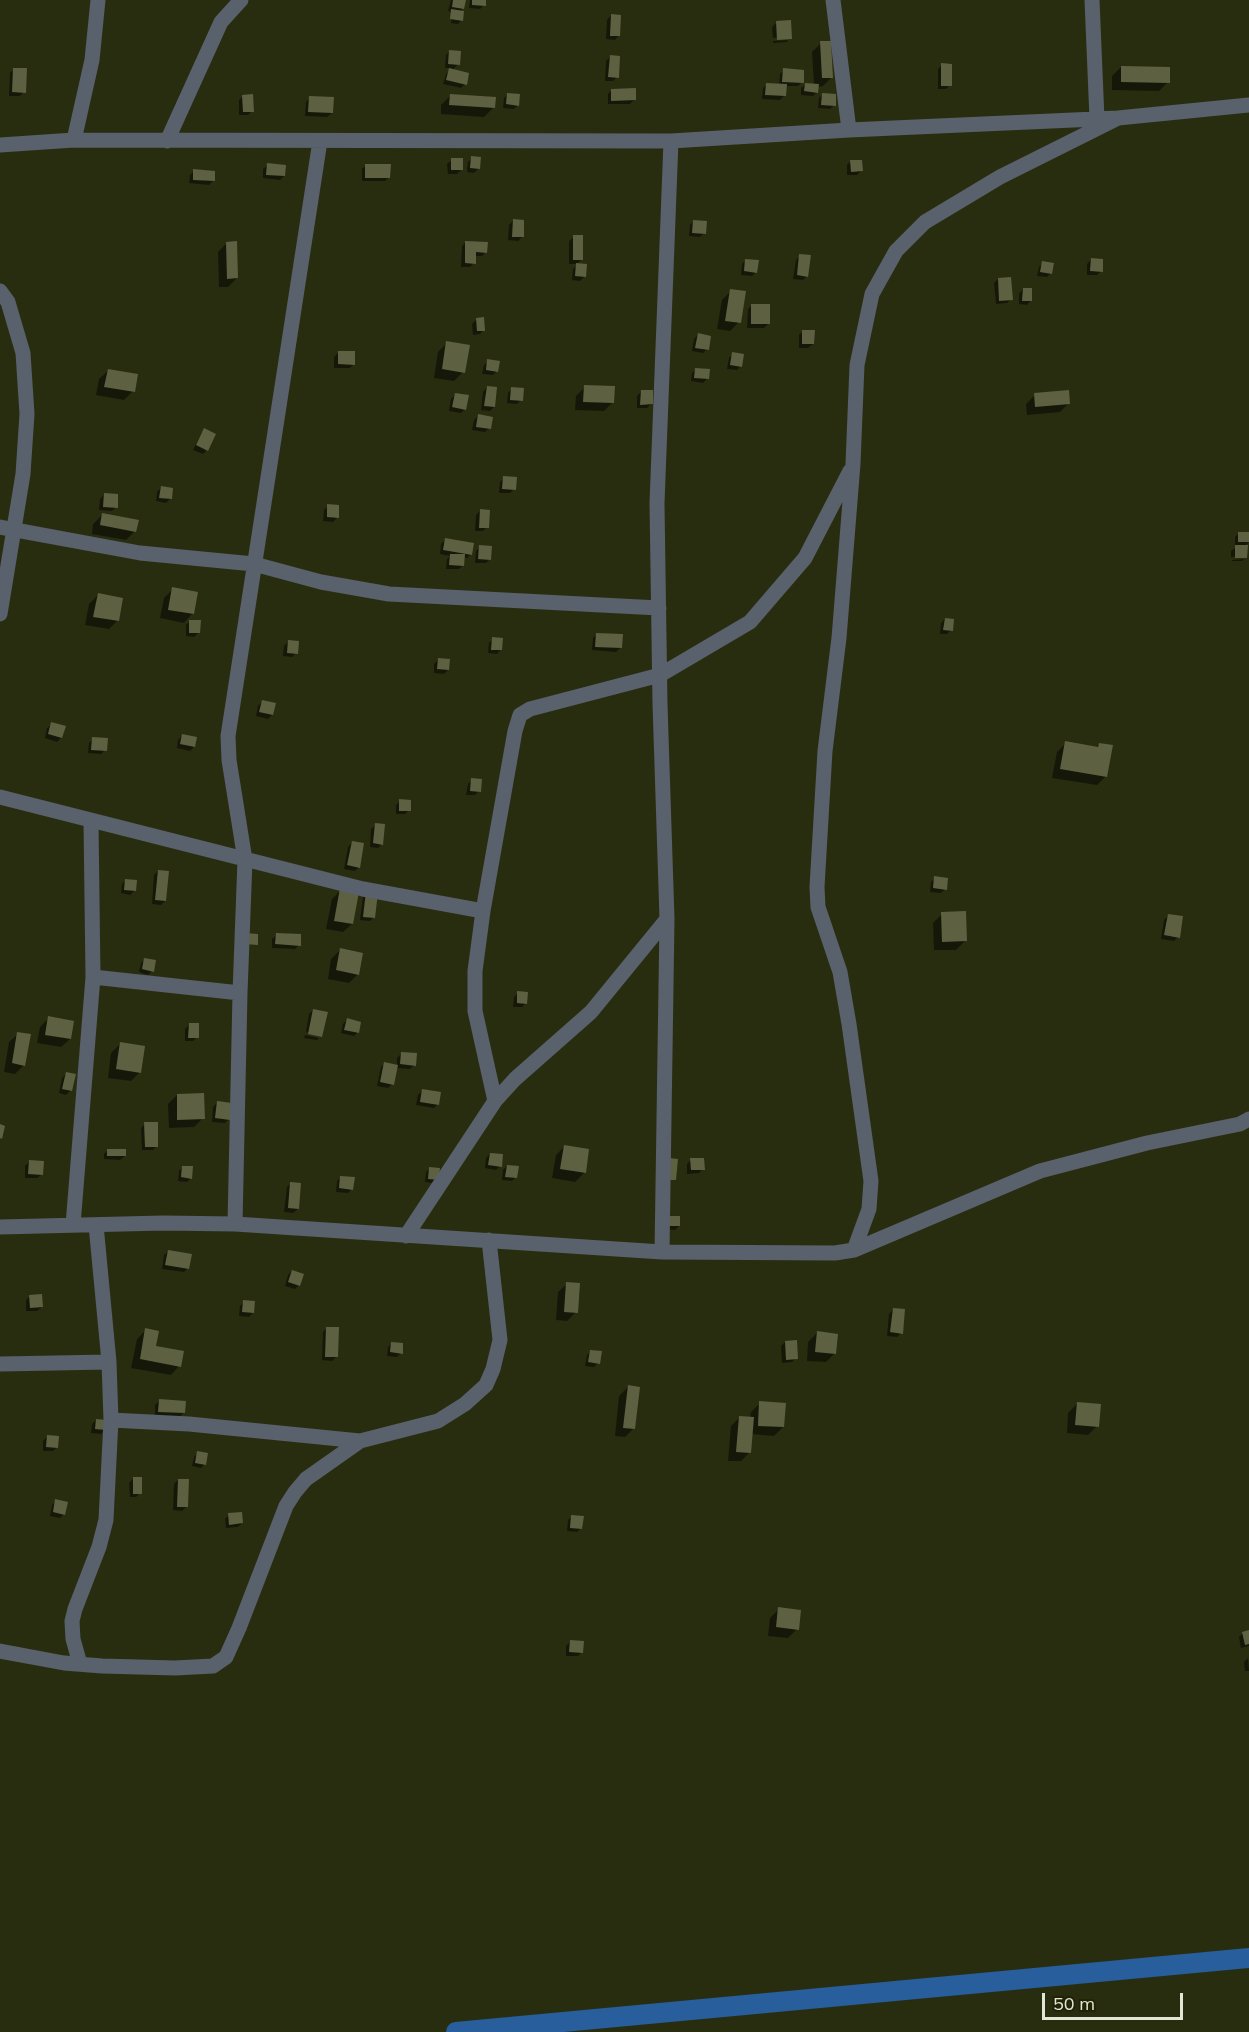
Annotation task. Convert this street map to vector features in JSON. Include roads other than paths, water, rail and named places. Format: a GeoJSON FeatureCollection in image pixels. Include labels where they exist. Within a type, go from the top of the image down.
{"type":"FeatureCollection","features":[{"type":"Feature","properties":{"kind":"street"},"geometry":{"type":"LineString","coordinates":[[74,140],[92,60],[98,0]]}},
{"type":"Feature","properties":{"kind":"street"},"geometry":{"type":"LineString","coordinates":[[167,141],[221,22],[241,0]]}},
{"type":"Feature","properties":{"kind":"street"},"geometry":{"type":"LineString","coordinates":[[833,0],[849,130]]}},
{"type":"Feature","properties":{"kind":"street"},"geometry":{"type":"LineString","coordinates":[[1092,0],[1097,119]]}},
{"type":"Feature","properties":{"kind":"street"},"geometry":{"type":"LineString","coordinates":[[0,145],[74,140],[671,141],[849,130],[1118,118],[1249,105]]}},
{"type":"Feature","properties":{"kind":"street"},"geometry":{"type":"LineString","coordinates":[[854,1250],[869,1209],[871,1180],[840,972],[818,907],[818,887],[825,751],[839,638],[853,464],[857,365],[872,294],[896,251],[925,222],[990,183],[1118,118]]}},
{"type":"Feature","properties":{"kind":"street"},"geometry":{"type":"LineString","coordinates":[[235,1224],[245,860],[229,760],[228,736],[320,141]]}},
{"type":"Feature","properties":{"kind":"street"},"geometry":{"type":"LineString","coordinates":[[662,1252],[667,919],[657,503],[671,141]]}},
{"type":"Feature","properties":{"kind":"street"},"geometry":{"type":"LineString","coordinates":[[0,291],[8,302],[23,353],[27,414],[23,474],[7,528],[0,614]]}},
{"type":"Feature","properties":{"kind":"street"},"geometry":{"type":"LineString","coordinates":[[495,1101],[475,1011],[475,971],[483,911],[515,731],[520,715],[530,709],[660,675],[750,622],[805,558],[853,464]]}},
{"type":"Feature","properties":{"kind":"street"},"geometry":{"type":"LineString","coordinates":[[7,528],[140,553],[254,564],[321,582],[390,594],[659,608]]}},
{"type":"Feature","properties":{"kind":"street"},"geometry":{"type":"LineString","coordinates":[[0,797],[363,889],[483,911]]}},
{"type":"Feature","properties":{"kind":"street"},"geometry":{"type":"LineString","coordinates":[[73,1225],[93,977],[91,821]]}},
{"type":"Feature","properties":{"kind":"street"},"geometry":{"type":"LineString","coordinates":[[406,1236],[495,1101],[515,1079],[591,1012],[667,919]]}},
{"type":"Feature","properties":{"kind":"street"},"geometry":{"type":"LineString","coordinates":[[93,977],[240,993]]}},
{"type":"Feature","properties":{"kind":"street"},"geometry":{"type":"LineString","coordinates":[[0,1227],[235,1224],[662,1252],[834,1253],[854,1250],[1040,1171],[1147,1143],[1240,1124],[1249,1119]]}},
{"type":"Feature","properties":{"kind":"street"},"geometry":{"type":"LineString","coordinates":[[81,1665],[73,1639],[72,1622],[99,1547],[106,1520],[111,1420],[109,1362],[96,1225]]}},
{"type":"Feature","properties":{"kind":"street"},"geometry":{"type":"LineString","coordinates":[[111,1420],[189,1424],[360,1441],[438,1421],[465,1404],[486,1384],[493,1369],[500,1340],[489,1240]]}},
{"type":"Feature","properties":{"kind":"street"},"geometry":{"type":"LineString","coordinates":[[0,1364],[109,1362]]}},
{"type":"Feature","properties":{"kind":"street"},"geometry":{"type":"LineString","coordinates":[[0,1651],[81,1665],[196,1668],[213,1666],[226,1657],[286,1506],[295,1492],[306,1479],[360,1441]]}},
{"type":"Feature","properties":{"kind":"waterway"},"geometry":{"type":"LineString","coordinates":[[456,2032],[1249,1958]]}}]}
